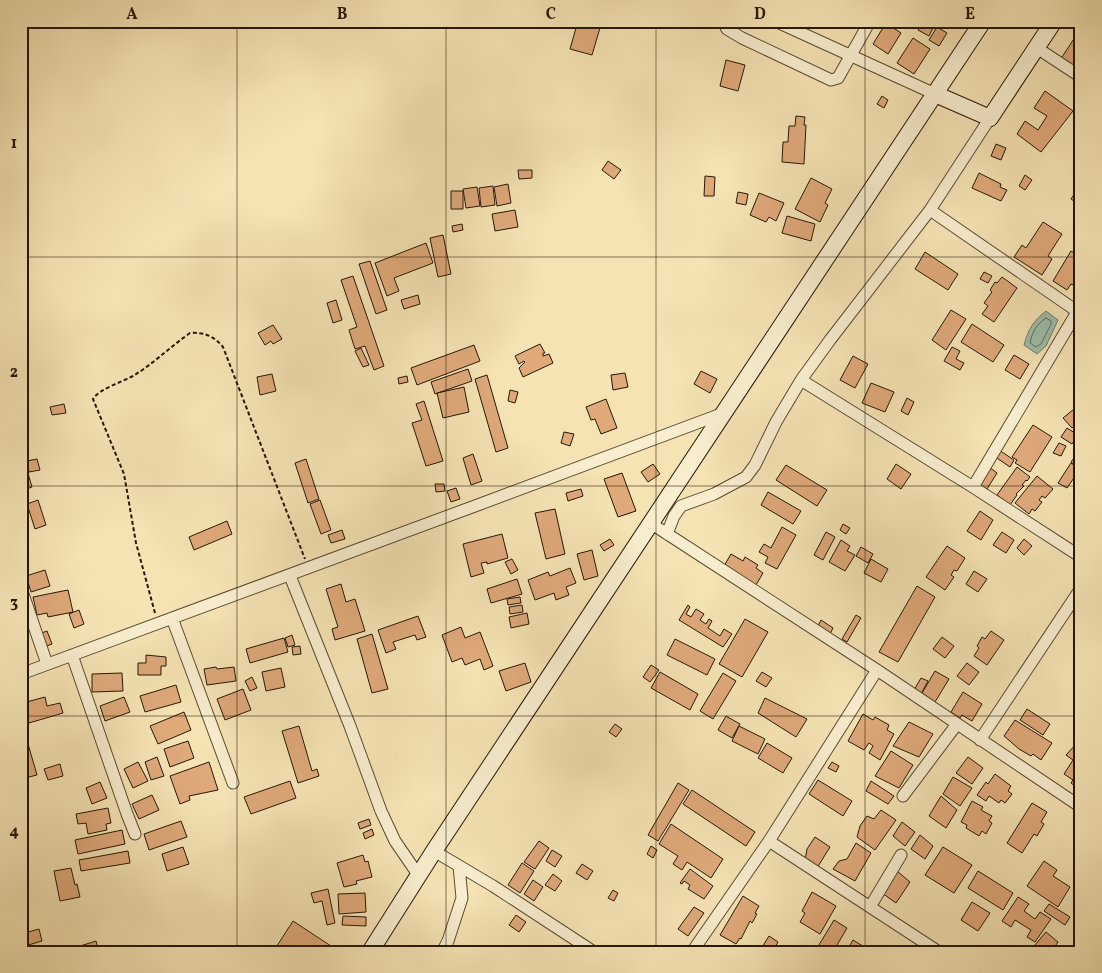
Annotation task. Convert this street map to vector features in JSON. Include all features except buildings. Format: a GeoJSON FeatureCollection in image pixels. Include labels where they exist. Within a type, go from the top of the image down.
{"type":"FeatureCollection","features":[{"type":"Feature","properties":{"kind":"main road"},"geometry":{"type":"LineString","coordinates":[[370,952],[434,852],[983,21]]}},
{"type":"Feature","properties":{"kind":"main road"},"geometry":{"type":"LineString","coordinates":[[935,94],[990,118],[1054,21]]}},
{"type":"Feature","properties":{"kind":"street"},"geometry":{"type":"LineString","coordinates":[[723,21],[727,30],[831,80],[838,78],[870,21]]}},
{"type":"Feature","properties":{"kind":"street"},"geometry":{"type":"LineString","coordinates":[[775,21],[935,94]]}},
{"type":"Feature","properties":{"kind":"street"},"geometry":{"type":"LineString","coordinates":[[1037,48],[1081,77]]}},
{"type":"Feature","properties":{"kind":"street"},"geometry":{"type":"LineString","coordinates":[[667,534],[674,516],[681,506],[714,494],[746,477],[755,465],[776,422],[801,380],[930,210],[990,118]]}},
{"type":"Feature","properties":{"kind":"street"},"geometry":{"type":"LineString","coordinates":[[930,210],[1079,313],[973,487]]}},
{"type":"Feature","properties":{"kind":"street"},"geometry":{"type":"LineString","coordinates":[[801,380],[1081,557]]}},
{"type":"Feature","properties":{"kind":"street"},"geometry":{"type":"LineString","coordinates":[[21,674],[290,576],[724,413]]}},
{"type":"Feature","properties":{"kind":"street"},"geometry":{"type":"LineString","coordinates":[[652,524],[877,670],[1081,807]]}},
{"type":"Feature","properties":{"kind":"street"},"geometry":{"type":"LineString","coordinates":[[290,576],[350,726],[381,811],[395,841],[419,876]]}},
{"type":"Feature","properties":{"kind":"street"},"geometry":{"type":"LineString","coordinates":[[21,588],[48,664]]}},
{"type":"Feature","properties":{"kind":"street"},"geometry":{"type":"LineString","coordinates":[[980,740],[1081,588]]}},
{"type":"Feature","properties":{"kind":"street"},"geometry":{"type":"LineString","coordinates":[[172,618],[233,783]]}},
{"type":"Feature","properties":{"kind":"street"},"geometry":{"type":"LineString","coordinates":[[72,655],[135,834]]}},
{"type":"Feature","properties":{"kind":"street"},"geometry":{"type":"LineString","coordinates":[[692,952],[769,841],[877,670]]}},
{"type":"Feature","properties":{"kind":"street"},"geometry":{"type":"LineString","coordinates":[[903,796],[957,724]]}},
{"type":"Feature","properties":{"kind":"street"},"geometry":{"type":"LineString","coordinates":[[769,841],[935,951]]}},
{"type":"Feature","properties":{"kind":"street"},"geometry":{"type":"LineString","coordinates":[[434,852],[494,886],[594,952]]}},
{"type":"Feature","properties":{"kind":"street"},"geometry":{"type":"LineString","coordinates":[[870,907],[901,855]]}},
{"type":"Feature","properties":{"kind":"street"},"geometry":{"type":"LineString","coordinates":[[442,952],[448,941],[462,898],[459,866]]}},
{"type":"Feature","properties":{"kind":"path"},"geometry":{"type":"LineString","coordinates":[[157,623],[136,543],[124,474],[93,399],[104,390],[134,375],[190,333],[209,335],[224,347],[308,569]]}},
{"type":"Feature","properties":{"kind":"water"},"geometry":{"type":"Polygon","coordinates":[[[1046,311],[1058,320],[1046,346],[1037,354],[1024,345],[1032,326],[1046,311]]]}}]}
